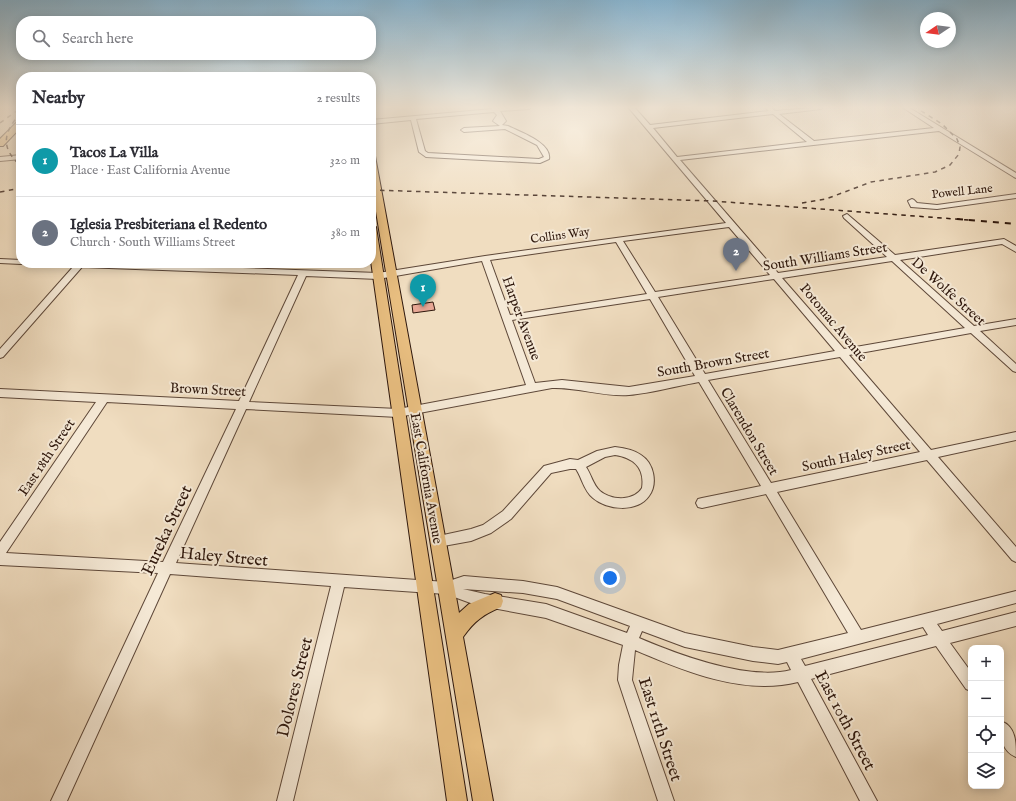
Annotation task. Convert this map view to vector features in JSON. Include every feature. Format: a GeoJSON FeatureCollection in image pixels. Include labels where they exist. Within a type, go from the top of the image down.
{"type":"FeatureCollection","features":[{"type":"Feature","properties":{"kind":"main road","name":"East California Avenue"},"geometry":{"type":"LineString","coordinates":[[376,185],[483,801]]}},
{"type":"Feature","properties":{"kind":"main road","name":"East California Avenue"},"geometry":{"type":"LineString","coordinates":[[376,262],[457,801]]}},
{"type":"Feature","properties":{"kind":"main road"},"geometry":{"type":"LineString","coordinates":[[454,635],[471,612],[480,606],[495,602]]}},
{"type":"Feature","properties":{"kind":"street"},"geometry":{"type":"LineString","coordinates":[[420,144],[422,152],[426,156],[540,161],[547,158],[546,154],[538,144]]}},
{"type":"Feature","properties":{"kind":"street","name":"Potomac Avenue"},"geometry":{"type":"LineString","coordinates":[[664,144],[1016,556]]}},
{"type":"Feature","properties":{"kind":"street"},"geometry":{"type":"LineString","coordinates":[[676,159],[800,144]]}},
{"type":"Feature","properties":{"kind":"street"},"geometry":{"type":"LineString","coordinates":[[965,144],[1016,176]]}},
{"type":"Feature","properties":{"kind":"street"},"geometry":{"type":"LineString","coordinates":[[0,159],[16,157]]}},
{"type":"Feature","properties":{"kind":"street","name":"Powell Lane"},"geometry":{"type":"LineString","coordinates":[[912,201],[914,205],[937,207],[1016,196]]}},
{"type":"Feature","properties":{"kind":"street","name":"De Wolfe Street"},"geometry":{"type":"LineString","coordinates":[[847,216],[1016,369]]}},
{"type":"Feature","properties":{"kind":"street","name":"Collins Way"},"geometry":{"type":"LineString","coordinates":[[192,268],[378,276],[486,258],[733,224]]}},
{"type":"Feature","properties":{"kind":"street","name":"Clarendon Street"},"geometry":{"type":"LineString","coordinates":[[618,239],[858,637]]}},
{"type":"Feature","properties":{"kind":"street","name":"South Williams Street"},"geometry":{"type":"LineString","coordinates":[[507,318],[1004,241],[1016,250]]}},
{"type":"Feature","properties":{"kind":"street","name":"Harper Avenue"},"geometry":{"type":"LineString","coordinates":[[486,258],[532,388]]}},
{"type":"Feature","properties":{"kind":"street"},"geometry":{"type":"LineString","coordinates":[[0,261],[16,262]]}},
{"type":"Feature","properties":{"kind":"street"},"geometry":{"type":"LineString","coordinates":[[0,355],[76,268]]}},
{"type":"Feature","properties":{"kind":"street","name":"Eureka Street"},"geometry":{"type":"LineString","coordinates":[[59,801],[304,272]]}},
{"type":"Feature","properties":{"kind":"street","name":"South Brown Street"},"geometry":{"type":"LineString","coordinates":[[415,409],[552,384],[572,384],[606,390],[630,391],[1016,322]]}},
{"type":"Feature","properties":{"kind":"street","name":"Brown Street"},"geometry":{"type":"LineString","coordinates":[[0,393],[398,412],[415,409]]}},
{"type":"Feature","properties":{"kind":"street","name":"East 18th Street"},"geometry":{"type":"LineString","coordinates":[[0,552],[104,398]]}},
{"type":"Feature","properties":{"kind":"street","name":"South Haley Street"},"geometry":{"type":"LineString","coordinates":[[702,503],[1016,436]]}},
{"type":"Feature","properties":{"kind":"street"},"geometry":{"type":"LineString","coordinates":[[438,541],[471,535],[488,529],[506,515],[548,469],[570,464],[579,465],[603,452],[615,451],[628,453],[639,459],[644,465],[649,478],[646,491],[637,499],[628,502],[619,503],[602,498],[592,489],[579,465]]}},
{"type":"Feature","properties":{"kind":"street","name":"Haley Street"},"geometry":{"type":"LineString","coordinates":[[0,559],[167,568],[446,588]]}},
{"type":"Feature","properties":{"kind":"street","name":"Dolores Street"},"geometry":{"type":"LineString","coordinates":[[285,801],[339,581]]}},
{"type":"Feature","properties":{"kind":"street"},"geometry":{"type":"LineString","coordinates":[[446,588],[464,582],[523,587],[557,593],[685,640],[718,648],[778,657],[791,655],[1016,597]]}},
{"type":"Feature","properties":{"kind":"street"},"geometry":{"type":"LineString","coordinates":[[446,588],[466,596],[544,611],[631,642],[671,659],[716,672],[765,679],[786,678],[1016,619]]}},
{"type":"Feature","properties":{"kind":"street"},"geometry":{"type":"LineString","coordinates":[[926,620],[969,681]]}},
{"type":"Feature","properties":{"kind":"street","name":"East 11th Street"},"geometry":{"type":"LineString","coordinates":[[638,622],[626,663],[625,680],[666,801]]}},
{"type":"Feature","properties":{"kind":"street","name":"East 10th Street"},"geometry":{"type":"LineString","coordinates":[[791,655],[869,801]]}},
{"type":"Feature","properties":{"kind":"street"},"geometry":{"type":"LineString","coordinates":[[1004,732],[1016,749]]}},
{"type":"Feature","properties":{"kind":"building"},"geometry":{"type":"Polygon","coordinates":[[[433,302],[435,310],[413,313],[412,305],[433,302]]]}},
{"type":"Feature","properties":{"kind":"railway"},"geometry":{"type":"LineString","coordinates":[[7,144],[10,153],[16,161]]}},
{"type":"Feature","properties":{"kind":"railway"},"geometry":{"type":"LineString","coordinates":[[802,203],[826,199],[871,182],[935,172],[950,165],[959,154],[959,144]]}},
{"type":"Feature","properties":{"kind":"railway"},"geometry":{"type":"LineString","coordinates":[[0,192],[16,189]]}},
{"type":"Feature","properties":{"kind":"railway"},"geometry":{"type":"LineString","coordinates":[[376,190],[713,201],[967,220]]}},
{"type":"Feature","properties":{"kind":"railway"},"geometry":{"type":"LineString","coordinates":[[957,219],[967,220]]}},
{"type":"Feature","properties":{"kind":"railway"},"geometry":{"type":"LineString","coordinates":[[967,220],[1016,224]]}},
{"type":"Feature","properties":{"kind":"place","name":"Iglesia Presbiteriana el Redento"},"geometry":{"type":"Point","coordinates":[736,271]}},
{"type":"Feature","properties":{"kind":"place","name":"Tacos La Villa"},"geometry":{"type":"Point","coordinates":[423,307]}}]}
